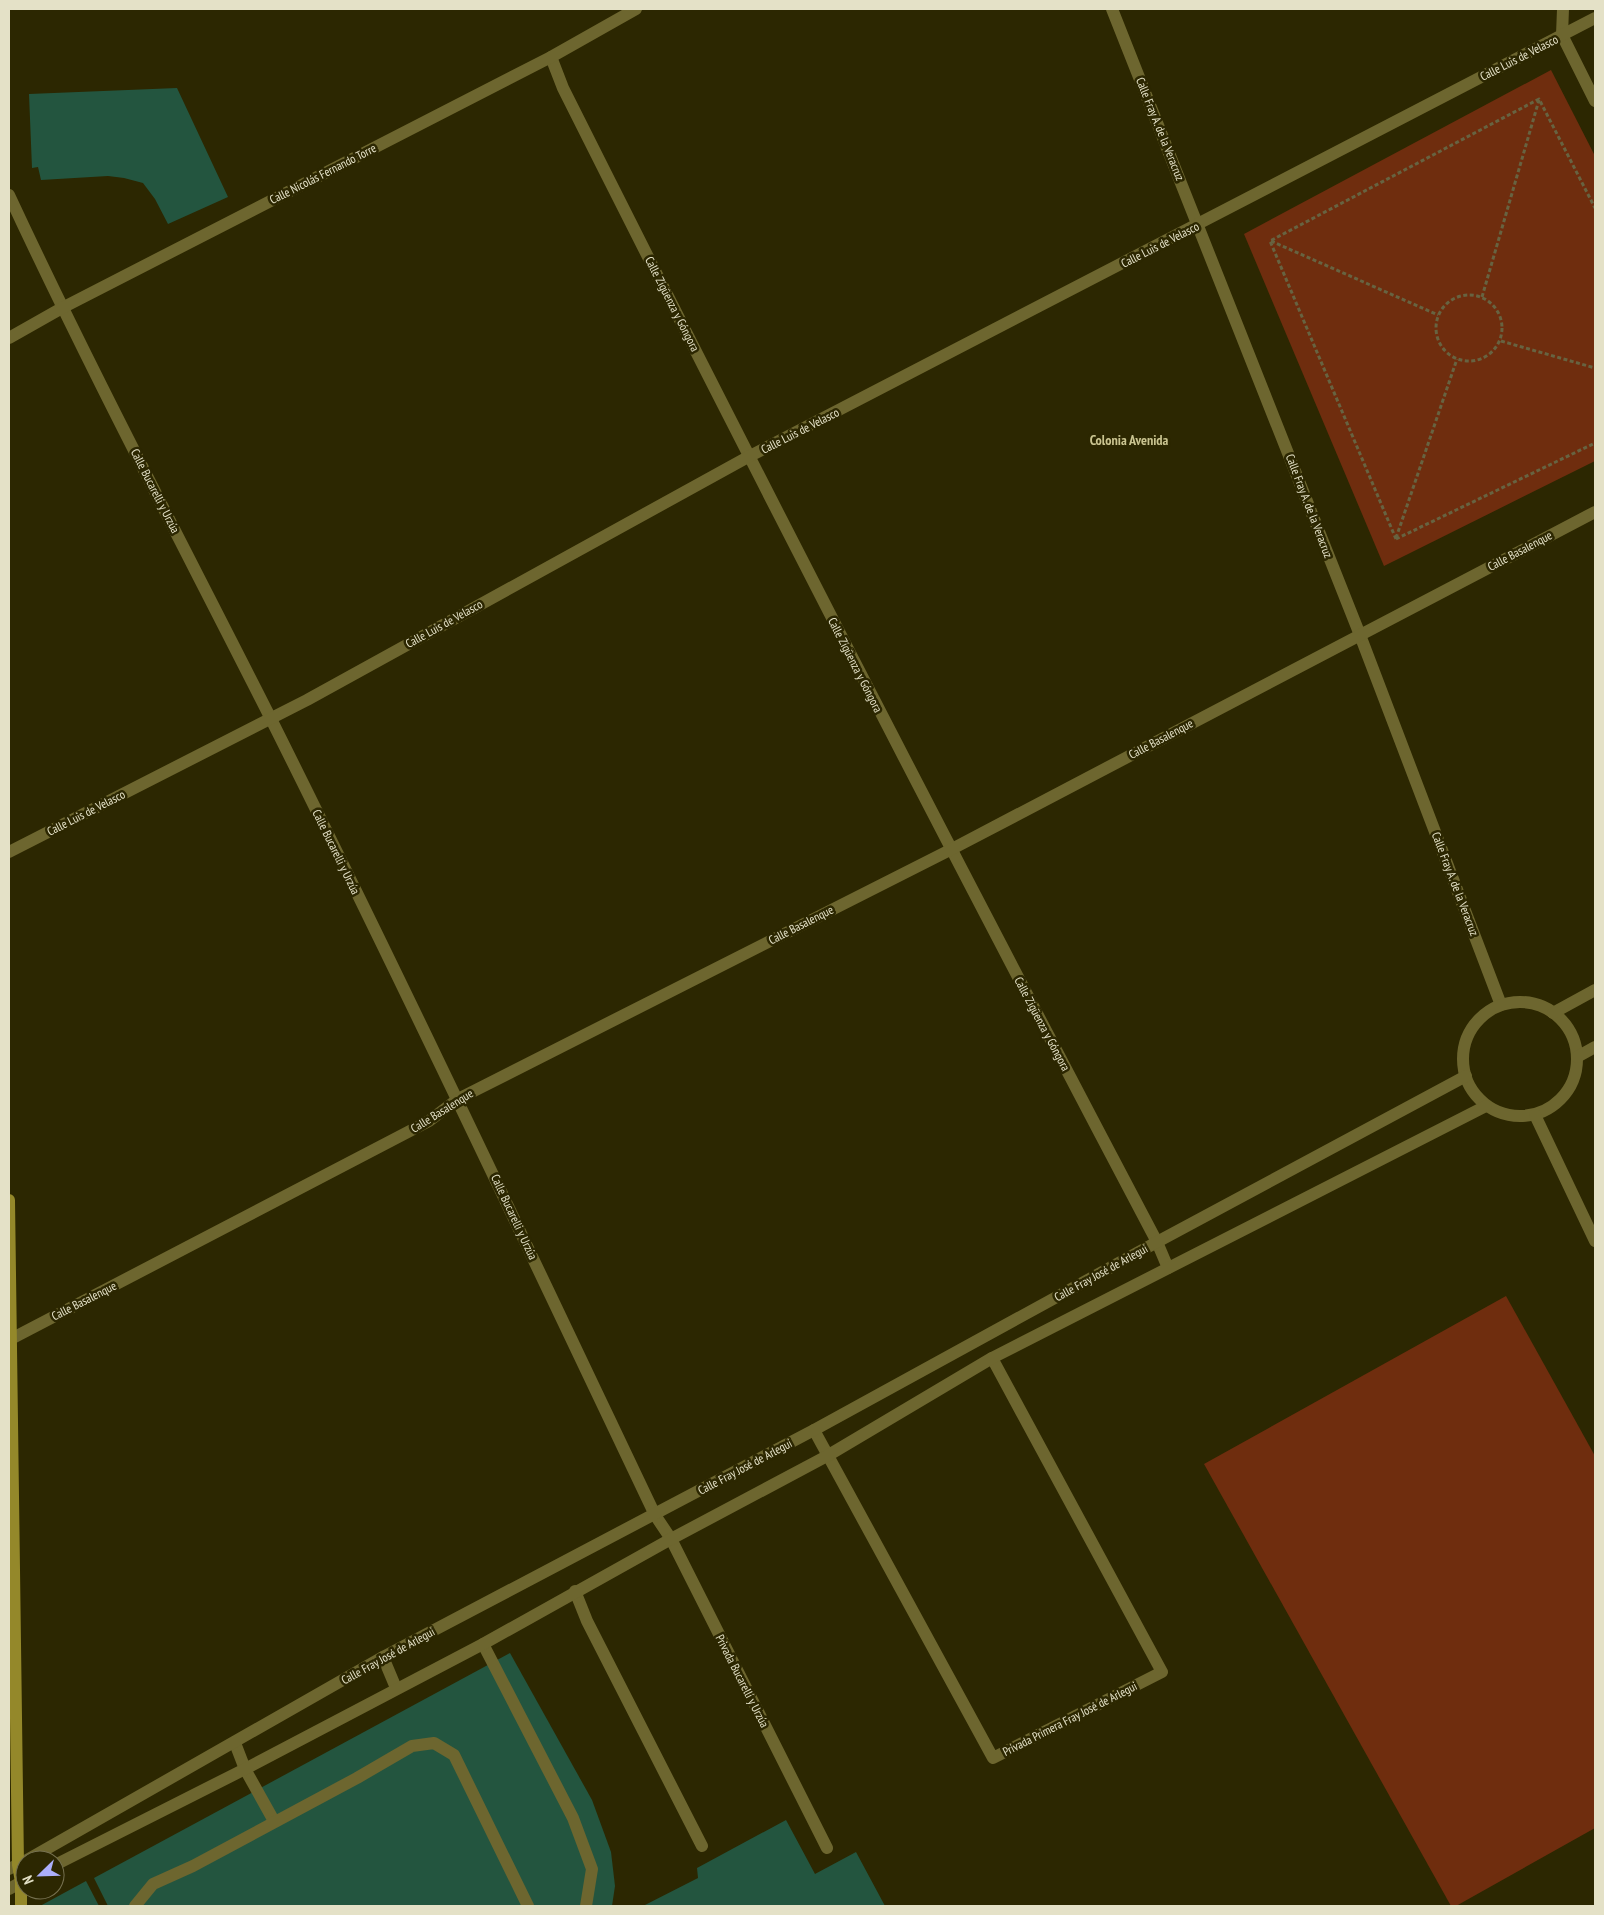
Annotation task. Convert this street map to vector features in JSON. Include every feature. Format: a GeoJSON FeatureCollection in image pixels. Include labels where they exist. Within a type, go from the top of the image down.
{"type":"FeatureCollection","features":[{"type":"Feature","properties":{"kind":"main road"},"geometry":{"type":"LineString","coordinates":[[9,1200],[20,1850]]}},
{"type":"Feature","properties":{"kind":"street","name":"Calle Nicolás Fernando Torre"},"geometry":{"type":"LineString","coordinates":[[9,338],[62,308],[551,57],[636,9]]}},
{"type":"Feature","properties":{"kind":"street","name":"Calle Fray A. de la Veracruz"},"geometry":{"type":"LineString","coordinates":[[1112,9],[1360,635],[1501,1005]]}},
{"type":"Feature","properties":{"kind":"street"},"geometry":{"type":"LineString","coordinates":[[1563,9],[1562,35],[1595,101]]}},
{"type":"Feature","properties":{"kind":"street","name":"Calle Luis de Velasco"},"geometry":{"type":"LineString","coordinates":[[9,852],[270,718],[748,457],[1199,225],[1595,18]]}},
{"type":"Feature","properties":{"kind":"street","name":"Calle Zigüenza y Góngora"},"geometry":{"type":"LineString","coordinates":[[551,57],[568,97],[748,457],[950,850],[1157,1242],[1168,1268]]}},
{"type":"Feature","properties":{"kind":"street","name":"Calle Bucarelli y Urzúa"},"geometry":{"type":"LineString","coordinates":[[9,195],[62,308],[270,718],[458,1099],[655,1515]]}},
{"type":"Feature","properties":{"kind":"street","name":"Calle Basalenque"},"geometry":{"type":"LineString","coordinates":[[10,1339],[429,1121],[458,1099],[950,850],[1595,512]]}},
{"type":"Feature","properties":{"kind":"street"},"geometry":{"type":"LineString","coordinates":[[1553,1013],[1595,990]]}},
{"type":"Feature","properties":{"kind":"street"},"geometry":{"type":"LineString","coordinates":[[1519,1002],[1537,1005],[1553,1013],[1565,1025],[1574,1040],[1577,1057],[1575,1076],[1566,1093],[1552,1107],[1535,1115],[1518,1117],[1501,1114],[1486,1106],[1474,1094],[1466,1076],[1466,1041],[1474,1025],[1486,1013],[1501,1005],[1519,1002]]}},
{"type":"Feature","properties":{"kind":"street"},"geometry":{"type":"LineString","coordinates":[[1577,1057],[1595,1046]]}},
{"type":"Feature","properties":{"kind":"street","name":"Calle Fray José de Arlegui"},"geometry":{"type":"LineString","coordinates":[[45,1850],[383,1657],[814,1430],[1157,1242],[1466,1076]]}},
{"type":"Feature","properties":{"kind":"street","name":"Calle Fray José de Arlegui"},"geometry":{"type":"LineString","coordinates":[[65,1860],[245,1769],[483,1644],[671,1539],[827,1456],[992,1358],[1486,1106]]}},
{"type":"Feature","properties":{"kind":"street"},"geometry":{"type":"LineString","coordinates":[[1535,1115],[1595,1241]]}},
{"type":"Feature","properties":{"kind":"street","name":"Privada Primera Fray José de Arlegui"},"geometry":{"type":"LineString","coordinates":[[814,1430],[992,1758],[1162,1672],[992,1358]]}},
{"type":"Feature","properties":{"kind":"street","name":"Privada Bucarelli y Urzúa"},"geometry":{"type":"LineString","coordinates":[[655,1515],[671,1539],[827,1848]]}},
{"type":"Feature","properties":{"kind":"street"},"geometry":{"type":"LineString","coordinates":[[576,1591],[587,1621],[702,1846]]}},
{"type":"Feature","properties":{"kind":"street"},"geometry":{"type":"LineString","coordinates":[[483,1644],[573,1818],[592,1869],[586,1906]]}},
{"type":"Feature","properties":{"kind":"street"},"geometry":{"type":"LineString","coordinates":[[383,1657],[396,1688]]}},
{"type":"Feature","properties":{"kind":"street"},"geometry":{"type":"LineString","coordinates":[[135,1906],[153,1884],[193,1866],[357,1778],[412,1746],[434,1742],[454,1756],[528,1906]]}},
{"type":"Feature","properties":{"kind":"street"},"geometry":{"type":"LineString","coordinates":[[234,1743],[245,1769],[274,1821]]}},
{"type":"Feature","properties":{"kind":"path"},"geometry":{"type":"LineString","coordinates":[[1539,99],[1595,208]]}},
{"type":"Feature","properties":{"kind":"path"},"geometry":{"type":"LineString","coordinates":[[1270,241],[1539,99]]}},
{"type":"Feature","properties":{"kind":"path"},"geometry":{"type":"LineString","coordinates":[[1482,297],[1539,99]]}},
{"type":"Feature","properties":{"kind":"path"},"geometry":{"type":"LineString","coordinates":[[1270,241],[1438,315]]}},
{"type":"Feature","properties":{"kind":"path"},"geometry":{"type":"LineString","coordinates":[[1270,241],[1396,539]]}},
{"type":"Feature","properties":{"kind":"path"},"geometry":{"type":"LineString","coordinates":[[1469,294],[1482,297],[1493,304],[1500,315],[1503,327],[1501,340],[1494,352],[1482,359],[1470,362],[1457,359],[1446,352],[1438,341],[1436,328],[1438,315],[1445,304],[1456,297],[1469,294]]}},
{"type":"Feature","properties":{"kind":"path"},"geometry":{"type":"LineString","coordinates":[[1501,340],[1595,368]]}},
{"type":"Feature","properties":{"kind":"path"},"geometry":{"type":"LineString","coordinates":[[1396,539],[1457,359]]}},
{"type":"Feature","properties":{"kind":"path"},"geometry":{"type":"LineString","coordinates":[[1396,539],[1595,443]]}},
{"type":"Feature","properties":{"kind":"shaded area"},"geometry":{"type":"Polygon","coordinates":[[[1551,70],[1595,156],[1595,461],[1384,566],[1244,234],[1551,70]]]}},
{"type":"Feature","properties":{"kind":"shaded area"},"geometry":{"type":"Polygon","coordinates":[[[1506,1296],[1595,1456],[1595,1828],[1456,1906],[1451,1906],[1204,1464],[1506,1296]]]}},
{"type":"Feature","properties":{"kind":"building"},"geometry":{"type":"Polygon","coordinates":[[[177,88],[228,197],[168,224],[155,199],[143,183],[108,176],[41,180],[38,167],[32,168],[29,94],[177,88]]]}},
{"type":"Feature","properties":{"kind":"building"},"geometry":{"type":"Polygon","coordinates":[[[510,1653],[592,1800],[611,1852],[615,1886],[612,1906],[108,1906],[94,1878],[510,1653]]]}},
{"type":"Feature","properties":{"kind":"building"},"geometry":{"type":"Polygon","coordinates":[[[786,1820],[815,1874],[856,1852],[885,1906],[643,1906],[698,1878],[697,1868],[786,1820]]]}},
{"type":"Feature","properties":{"kind":"building"},"geometry":{"type":"Polygon","coordinates":[[[86,1881],[99,1906],[40,1906],[51,1900],[65,1900],[65,1892],[86,1881]]]}},
{"type":"Feature","properties":{"kind":"district","name":"Colonia Avenida"},"geometry":{"type":"Point","coordinates":[1129,440]}}]}
